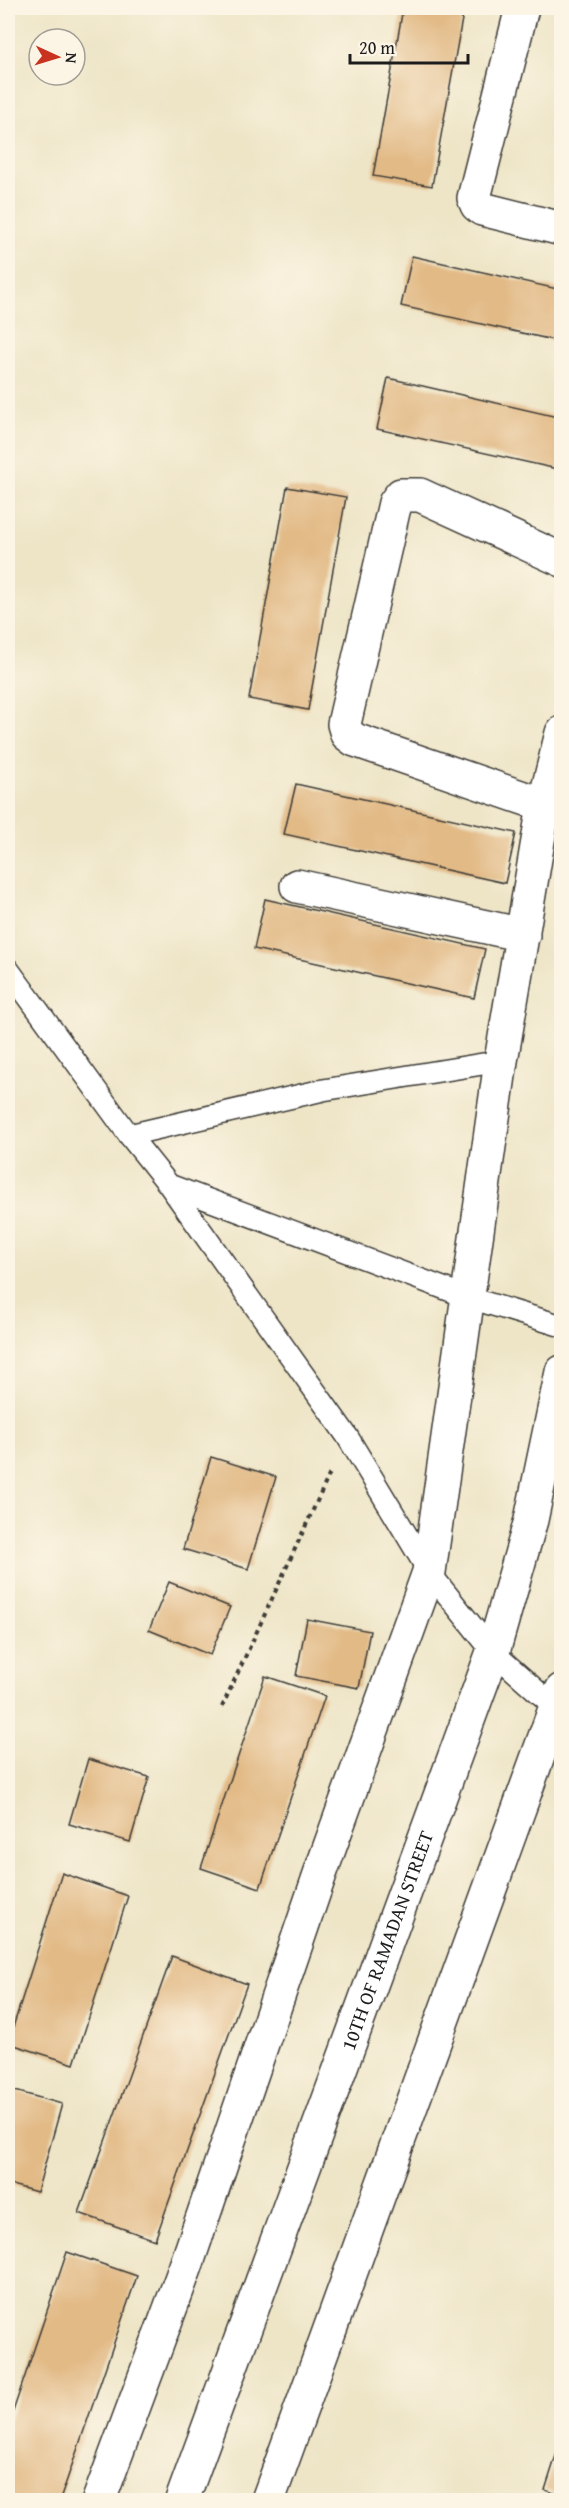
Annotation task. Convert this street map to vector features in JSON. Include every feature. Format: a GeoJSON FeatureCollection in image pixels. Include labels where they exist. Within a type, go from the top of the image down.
{"type":"FeatureCollection","features":[{"type":"Feature","properties":{"kind":"street"},"geometry":{"type":"LineString","coordinates":[[522,8],[474,198],[482,209],[561,229]]}},
{"type":"Feature","properties":{"kind":"street"},"geometry":{"type":"LineString","coordinates":[[544,805],[355,740],[347,734],[344,724],[398,498],[405,494],[420,495],[561,560]]}},
{"type":"Feature","properties":{"kind":"street"},"geometry":{"type":"LineString","coordinates":[[99,2500],[186,2266],[320,1874],[429,1572],[501,1061],[544,805],[561,733]]}},
{"type":"Feature","properties":{"kind":"street"},"geometry":{"type":"LineString","coordinates":[[297,886],[523,935]]}},
{"type":"Feature","properties":{"kind":"street","name":"10TH OF RAMADAN STREET"},"geometry":{"type":"LineString","coordinates":[[182,2500],[493,1652],[531,1520],[561,1372]]}},
{"type":"Feature","properties":{"kind":"street"},"geometry":{"type":"LineString","coordinates":[[268,2500],[559,1699]]}},
{"type":"Feature","properties":{"kind":"lane"},"geometry":{"type":"LineString","coordinates":[[8,969],[129,1136],[169,1185],[347,1436],[429,1572],[493,1652],[559,1699]]}},
{"type":"Feature","properties":{"kind":"lane"},"geometry":{"type":"LineString","coordinates":[[129,1136],[322,1090],[501,1061]]}},
{"type":"Feature","properties":{"kind":"lane"},"geometry":{"type":"LineString","coordinates":[[169,1185],[467,1297],[561,1326]]}},
{"type":"Feature","properties":{"kind":"path"},"geometry":{"type":"LineString","coordinates":[[222,1707],[347,1436]]}},
{"type":"Feature","properties":{"kind":"building"},"geometry":{"type":"Polygon","coordinates":[[[403,8],[464,8],[432,186],[373,176],[403,8]]]}},
{"type":"Feature","properties":{"kind":"building"},"geometry":{"type":"Polygon","coordinates":[[[412,256],[562,290],[562,342],[401,306],[412,256]]]}},
{"type":"Feature","properties":{"kind":"building"},"geometry":{"type":"Polygon","coordinates":[[[388,378],[562,418],[562,470],[377,429],[388,378]]]}},
{"type":"Feature","properties":{"kind":"building"},"geometry":{"type":"Polygon","coordinates":[[[287,487],[346,497],[308,710],[249,699],[287,487]]]}},
{"type":"Feature","properties":{"kind":"building"},"geometry":{"type":"Polygon","coordinates":[[[296,784],[516,833],[505,883],[284,834],[296,784]]]}},
{"type":"Feature","properties":{"kind":"building"},"geometry":{"type":"Polygon","coordinates":[[[265,899],[485,949],[474,998],[254,949],[265,899]]]}},
{"type":"Feature","properties":{"kind":"building"},"geometry":{"type":"Polygon","coordinates":[[[211,1457],[276,1477],[248,1569],[183,1549],[211,1457]]]}},
{"type":"Feature","properties":{"kind":"building"},"geometry":{"type":"Polygon","coordinates":[[[169,1582],[230,1607],[210,1655],[149,1630],[169,1582]]]}},
{"type":"Feature","properties":{"kind":"building"},"geometry":{"type":"Polygon","coordinates":[[[307,1619],[370,1631],[359,1688],[296,1676],[307,1619]]]}},
{"type":"Feature","properties":{"kind":"building"},"geometry":{"type":"Polygon","coordinates":[[[265,1676],[325,1696],[260,1888],[201,1868],[265,1676]]]}},
{"type":"Feature","properties":{"kind":"building"},"geometry":{"type":"Polygon","coordinates":[[[88,1759],[149,1777],[130,1842],[69,1824],[88,1759]]]}},
{"type":"Feature","properties":{"kind":"building"},"geometry":{"type":"Polygon","coordinates":[[[62,1873],[128,1896],[74,2064],[8,2043],[62,1873]]]}},
{"type":"Feature","properties":{"kind":"building"},"geometry":{"type":"Polygon","coordinates":[[[172,1956],[247,1984],[155,2240],[79,2213],[172,1956]]]}},
{"type":"Feature","properties":{"kind":"building"},"geometry":{"type":"Polygon","coordinates":[[[8,2089],[62,2104],[37,2192],[8,2184],[8,2089]]]}},
{"type":"Feature","properties":{"kind":"building"},"geometry":{"type":"Polygon","coordinates":[[[67,2252],[137,2276],[60,2500],[19,2500],[8,2497],[8,2426],[67,2252]]]}},
{"type":"Feature","properties":{"kind":"building"},"geometry":{"type":"Polygon","coordinates":[[[562,2440],[562,2496],[545,2490],[562,2440]]]}}]}
